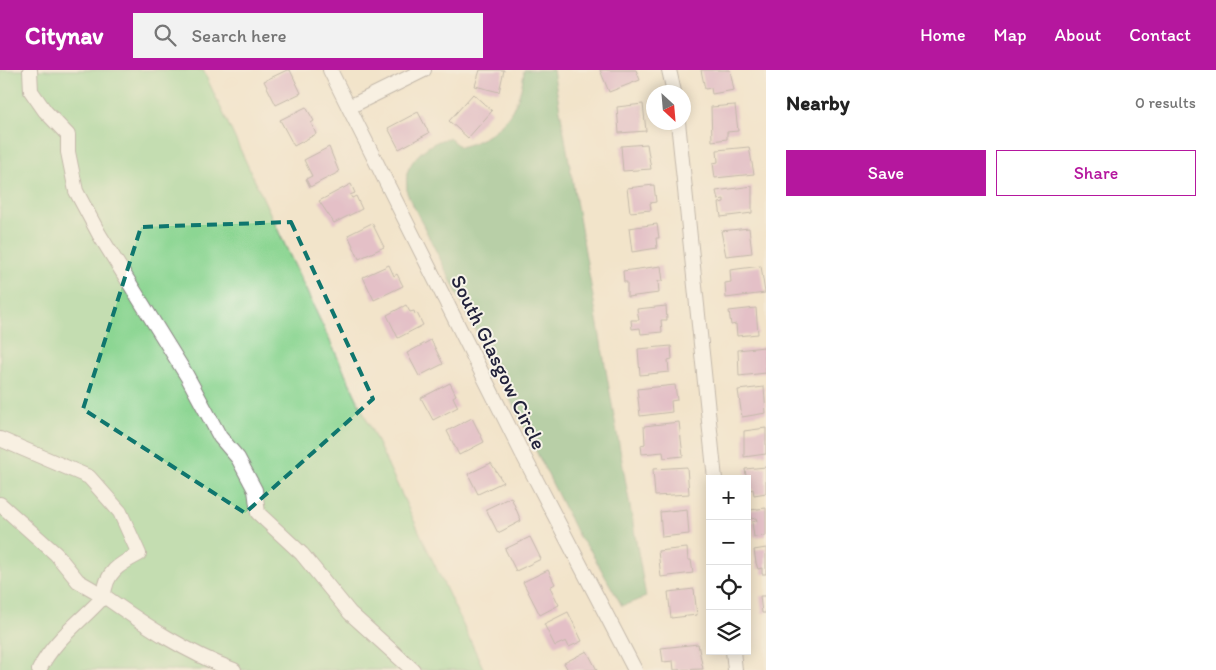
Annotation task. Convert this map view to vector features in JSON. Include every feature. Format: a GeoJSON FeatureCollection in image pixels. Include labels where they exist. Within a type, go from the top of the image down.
{"type":"FeatureCollection","features":[{"type":"Feature","properties":{"kind":"street"},"geometry":{"type":"LineString","coordinates":[[30,70],[31,91],[45,111],[68,134],[68,152],[76,191],[99,234],[187,376],[220,437],[238,458],[255,490],[258,513],[302,554],[350,613],[413,670]]}},
{"type":"Feature","properties":{"kind":"street","name":"South Glasgow Circle"},"geometry":{"type":"LineString","coordinates":[[330,70],[521,451],[635,670]]}},
{"type":"Feature","properties":{"kind":"street"},"geometry":{"type":"LineString","coordinates":[[349,108],[424,70]]}},
{"type":"Feature","properties":{"kind":"street"},"geometry":{"type":"LineString","coordinates":[[669,70],[672,85]]}},
{"type":"Feature","properties":{"kind":"street"},"geometry":{"type":"LineString","coordinates":[[679,130],[715,475]]}},
{"type":"Feature","properties":{"kind":"street"},"geometry":{"type":"LineString","coordinates":[[0,439],[89,477],[103,490],[120,512],[139,554],[115,568],[105,585],[104,596],[71,627],[45,659],[39,670]]}},
{"type":"Feature","properties":{"kind":"street"},"geometry":{"type":"LineString","coordinates":[[0,504],[56,554],[78,581],[104,596],[142,623],[179,644],[234,670]]}},
{"type":"Feature","properties":{"kind":"street"},"geometry":{"type":"LineString","coordinates":[[733,655],[735,670]]}},
{"type":"Feature","properties":{"kind":"highlighted area"},"geometry":{"type":"Polygon","coordinates":[[[291,222],[373,399],[245,513],[83,409],[141,227],[291,222]]]}},
{"type":"Feature","properties":{"kind":"green space"},"geometry":{"type":"Polygon","coordinates":[[[0,70],[203,70],[484,670],[0,670],[0,70]]]}},
{"type":"Feature","properties":{"kind":"green space"},"geometry":{"type":"Polygon","coordinates":[[[524,70],[553,70],[646,597],[622,606],[590,550],[579,537],[407,193],[407,173],[414,160],[424,150],[436,142],[449,138],[460,147],[474,143],[486,137],[505,120],[518,98],[524,70]]]}},
{"type":"Feature","properties":{"kind":"building"},"geometry":{"type":"Polygon","coordinates":[[[290,70],[301,93],[276,105],[264,81],[290,70]]]}},
{"type":"Feature","properties":{"kind":"building"},"geometry":{"type":"Polygon","coordinates":[[[480,70],[504,70],[499,92],[475,86],[480,70]]]}},
{"type":"Feature","properties":{"kind":"building"},"geometry":{"type":"Polygon","coordinates":[[[600,70],[636,70],[640,80],[609,92],[600,70]]]}},
{"type":"Feature","properties":{"kind":"building"},"geometry":{"type":"Polygon","coordinates":[[[701,70],[730,70],[734,90],[712,94],[711,88],[705,89],[701,70]]]}},
{"type":"Feature","properties":{"kind":"building"},"geometry":{"type":"Polygon","coordinates":[[[473,94],[492,111],[468,138],[449,121],[473,94]]]}},
{"type":"Feature","properties":{"kind":"building"},"geometry":{"type":"Polygon","coordinates":[[[643,104],[646,131],[619,133],[617,107],[643,104]]]}},
{"type":"Feature","properties":{"kind":"building"},"geometry":{"type":"Polygon","coordinates":[[[735,105],[738,131],[727,132],[727,139],[712,141],[711,107],[735,105]]]}},
{"type":"Feature","properties":{"kind":"building"},"geometry":{"type":"Polygon","coordinates":[[[306,107],[314,121],[311,123],[316,134],[294,146],[280,120],[306,107]]]}},
{"type":"Feature","properties":{"kind":"building"},"geometry":{"type":"Polygon","coordinates":[[[418,112],[429,133],[399,149],[388,128],[418,112]]]}},
{"type":"Feature","properties":{"kind":"building"},"geometry":{"type":"Polygon","coordinates":[[[647,144],[651,169],[623,171],[621,146],[647,144]]]}},
{"type":"Feature","properties":{"kind":"building"},"geometry":{"type":"Polygon","coordinates":[[[329,147],[339,172],[310,187],[306,179],[312,176],[304,160],[329,147]]]}},
{"type":"Feature","properties":{"kind":"building"},"geometry":{"type":"Polygon","coordinates":[[[749,147],[754,174],[715,178],[713,163],[718,162],[717,150],[749,147]]]}},
{"type":"Feature","properties":{"kind":"building"},"geometry":{"type":"Polygon","coordinates":[[[351,184],[355,193],[350,195],[352,198],[356,196],[362,209],[334,223],[319,201],[351,184]]]}},
{"type":"Feature","properties":{"kind":"building"},"geometry":{"type":"Polygon","coordinates":[[[654,185],[656,202],[650,203],[651,210],[630,212],[627,188],[654,185]]]}},
{"type":"Feature","properties":{"kind":"building"},"geometry":{"type":"Polygon","coordinates":[[[752,186],[752,213],[721,217],[719,203],[724,202],[724,199],[718,200],[716,191],[752,186]]]}},
{"type":"Feature","properties":{"kind":"building"},"geometry":{"type":"Polygon","coordinates":[[[372,223],[384,247],[359,259],[348,235],[372,223]]]}},
{"type":"Feature","properties":{"kind":"building"},"geometry":{"type":"Polygon","coordinates":[[[657,224],[659,238],[656,238],[657,248],[632,252],[629,228],[657,224]]]}},
{"type":"Feature","properties":{"kind":"building"},"geometry":{"type":"Polygon","coordinates":[[[749,228],[752,253],[726,256],[721,231],[749,228]]]}},
{"type":"Feature","properties":{"kind":"building"},"geometry":{"type":"Polygon","coordinates":[[[389,265],[394,276],[397,274],[403,286],[374,300],[363,277],[389,265]]]}},
{"type":"Feature","properties":{"kind":"building"},"geometry":{"type":"Polygon","coordinates":[[[661,266],[663,281],[658,281],[659,293],[627,297],[627,282],[624,282],[623,271],[661,266]]]}},
{"type":"Feature","properties":{"kind":"building"},"geometry":{"type":"Polygon","coordinates":[[[761,266],[765,293],[726,298],[725,283],[731,282],[730,270],[761,266]]]}},
{"type":"Feature","properties":{"kind":"building"},"geometry":{"type":"Polygon","coordinates":[[[406,305],[410,312],[414,311],[415,314],[417,313],[423,325],[398,338],[387,315],[406,305]]]}},
{"type":"Feature","properties":{"kind":"building"},"geometry":{"type":"Polygon","coordinates":[[[666,306],[667,320],[661,320],[662,332],[641,334],[640,328],[632,329],[631,320],[639,320],[637,309],[666,306]]]}},
{"type":"Feature","properties":{"kind":"building"},"geometry":{"type":"Polygon","coordinates":[[[756,308],[758,334],[737,336],[736,324],[731,325],[729,311],[756,308]]]}},
{"type":"Feature","properties":{"kind":"building"},"geometry":{"type":"Polygon","coordinates":[[[431,340],[443,364],[419,376],[407,353],[431,340]]]}},
{"type":"Feature","properties":{"kind":"building"},"geometry":{"type":"Polygon","coordinates":[[[671,346],[672,359],[668,360],[669,372],[640,375],[638,349],[671,346]]]}},
{"type":"Feature","properties":{"kind":"building"},"geometry":{"type":"Polygon","coordinates":[[[764,347],[766,373],[739,376],[738,350],[764,347]]]}},
{"type":"Feature","properties":{"kind":"building"},"geometry":{"type":"Polygon","coordinates":[[[450,383],[456,395],[453,397],[458,407],[433,420],[421,398],[450,383]]]}},
{"type":"Feature","properties":{"kind":"building"},"geometry":{"type":"Polygon","coordinates":[[[675,385],[677,400],[671,401],[672,412],[640,416],[637,389],[675,385]]]}},
{"type":"Feature","properties":{"kind":"building"},"geometry":{"type":"Polygon","coordinates":[[[764,387],[766,413],[742,417],[738,390],[764,387]]]}},
{"type":"Feature","properties":{"kind":"building"},"geometry":{"type":"Polygon","coordinates":[[[472,418],[484,442],[459,455],[447,431],[472,418]]]}},
{"type":"Feature","properties":{"kind":"building"},"geometry":{"type":"Polygon","coordinates":[[[679,422],[683,456],[664,458],[663,452],[642,454],[641,445],[645,444],[644,426],[679,422]]]}},
{"type":"Feature","properties":{"kind":"building"},"geometry":{"type":"Polygon","coordinates":[[[766,428],[766,454],[744,457],[744,431],[766,428]]]}},
{"type":"Feature","properties":{"kind":"building"},"geometry":{"type":"Polygon","coordinates":[[[491,463],[503,482],[478,494],[468,474],[491,463]]]}},
{"type":"Feature","properties":{"kind":"building"},"geometry":{"type":"Polygon","coordinates":[[[687,467],[689,494],[655,496],[653,469],[687,467]]]}},
{"type":"Feature","properties":{"kind":"building"},"geometry":{"type":"Polygon","coordinates":[[[766,467],[766,493],[754,495],[753,489],[751,490],[751,475],[746,475],[745,469],[766,467]]]}},
{"type":"Feature","properties":{"kind":"building"},"geometry":{"type":"Polygon","coordinates":[[[511,497],[521,521],[498,533],[486,509],[511,497]]]}},
{"type":"Feature","properties":{"kind":"building"},"geometry":{"type":"Polygon","coordinates":[[[766,508],[766,536],[754,537],[752,522],[757,521],[756,518],[751,519],[751,510],[766,508]]]}},
{"type":"Feature","properties":{"kind":"building"},"geometry":{"type":"Polygon","coordinates":[[[687,509],[689,534],[662,537],[660,512],[687,509]]]}},
{"type":"Feature","properties":{"kind":"building"},"geometry":{"type":"Polygon","coordinates":[[[530,537],[541,559],[516,571],[505,549],[530,537]]]}},
{"type":"Feature","properties":{"kind":"building"},"geometry":{"type":"Polygon","coordinates":[[[687,548],[688,560],[691,560],[693,573],[661,577],[658,551],[687,548]]]}},
{"type":"Feature","properties":{"kind":"building"},"geometry":{"type":"Polygon","coordinates":[[[766,548],[766,574],[762,574],[762,568],[758,569],[756,563],[754,550],[766,548]]]}},
{"type":"Feature","properties":{"kind":"building"},"geometry":{"type":"Polygon","coordinates":[[[548,570],[555,584],[550,587],[559,605],[540,615],[523,582],[548,570]]]}},
{"type":"Feature","properties":{"kind":"building"},"geometry":{"type":"Polygon","coordinates":[[[694,589],[697,615],[671,618],[668,592],[694,589]]]}},
{"type":"Feature","properties":{"kind":"building"},"geometry":{"type":"Polygon","coordinates":[[[760,596],[766,596],[766,613],[762,613],[760,596]]]}},
{"type":"Feature","properties":{"kind":"building"},"geometry":{"type":"Polygon","coordinates":[[[568,612],[582,641],[569,647],[566,641],[555,646],[544,624],[568,612]]]}},
{"type":"Feature","properties":{"kind":"building"},"geometry":{"type":"Polygon","coordinates":[[[698,644],[703,669],[674,670],[673,661],[663,662],[661,648],[698,644]]]}},
{"type":"Feature","properties":{"kind":"building"},"geometry":{"type":"Polygon","coordinates":[[[587,651],[597,670],[568,670],[564,663],[587,651]]]}}]}
